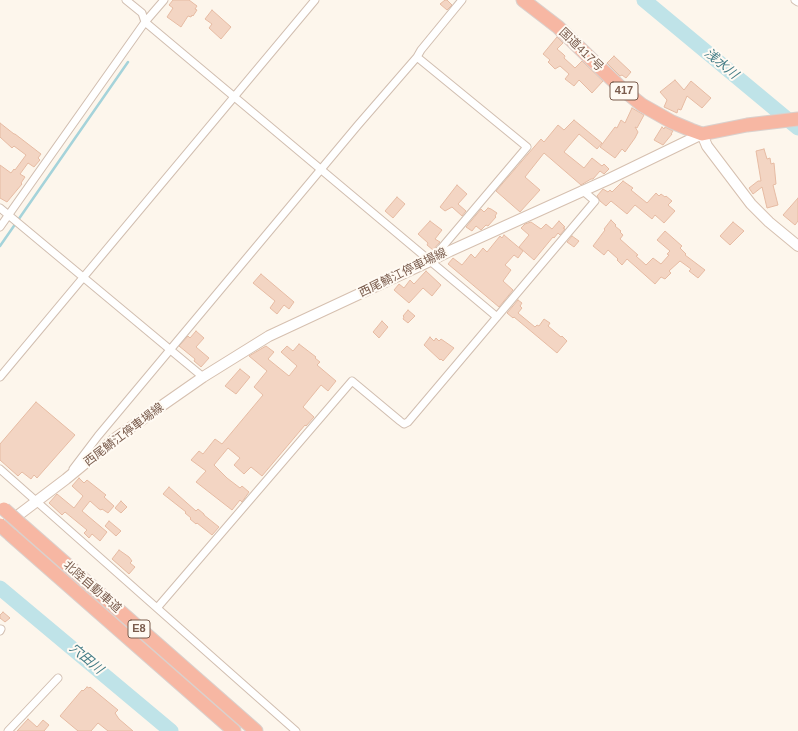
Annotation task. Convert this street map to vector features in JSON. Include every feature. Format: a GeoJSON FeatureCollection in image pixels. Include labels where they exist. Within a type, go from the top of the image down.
{"type":"FeatureCollection","features":[{"type":"Feature","properties":{"kind":"highway","name":"国道417号"},"geometry":{"type":"LineString","coordinates":[[522,0],[558,27],[626,92],[642,104],[672,122],[702,134]]}},
{"type":"Feature","properties":{"kind":"highway"},"geometry":{"type":"LineString","coordinates":[[702,134],[747,125],[798,119]]}},
{"type":"Feature","properties":{"kind":"highway","name":"北陸自動車道"},"geometry":{"type":"LineString","coordinates":[[2,508],[256,731]]}},
{"type":"Feature","properties":{"kind":"highway","name":"北陸自動車道"},"geometry":{"type":"LineString","coordinates":[[0,525],[5,532],[234,731]]}},
{"type":"Feature","properties":{"kind":"main road","name":"西尾鯖江停車場線"},"geometry":{"type":"LineString","coordinates":[[5,532],[36,501],[66,480],[117,438],[203,377],[269,336],[702,134]]}},
{"type":"Feature","properties":{"kind":"main road"},"geometry":{"type":"LineString","coordinates":[[702,134],[707,146],[751,204],[769,222],[798,246]]}},
{"type":"Feature","properties":{"kind":"street"},"geometry":{"type":"LineString","coordinates":[[126,0],[142,13],[145,22],[497,317]]}},
{"type":"Feature","properties":{"kind":"street"},"geometry":{"type":"LineString","coordinates":[[0,227],[145,22],[164,0]]}},
{"type":"Feature","properties":{"kind":"street"},"geometry":{"type":"LineString","coordinates":[[0,377],[315,0]]}},
{"type":"Feature","properties":{"kind":"street"},"geometry":{"type":"LineString","coordinates":[[66,480],[98,436],[358,125],[417,57],[462,0]]}},
{"type":"Feature","properties":{"kind":"street"},"geometry":{"type":"LineString","coordinates":[[417,57],[527,147],[430,262]]}},
{"type":"Feature","properties":{"kind":"street"},"geometry":{"type":"LineString","coordinates":[[157,608],[352,381],[404,424],[408,422],[595,201],[582,190]]}},
{"type":"Feature","properties":{"kind":"street"},"geometry":{"type":"LineString","coordinates":[[0,208],[203,377]]}},
{"type":"Feature","properties":{"kind":"street"},"geometry":{"type":"LineString","coordinates":[[0,469],[296,731]]}},
{"type":"Feature","properties":{"kind":"street"},"geometry":{"type":"LineString","coordinates":[[8,731],[58,678]]}},
{"type":"Feature","properties":{"kind":"building"},"geometry":{"type":"Polygon","coordinates":[[[173,0],[189,0],[197,6],[195,9],[197,10],[193,16],[188,16],[181,27],[167,17],[173,8],[169,5],[173,0]]]}},
{"type":"Feature","properties":{"kind":"building"},"geometry":{"type":"Polygon","coordinates":[[[445,0],[452,5],[447,10],[440,4],[445,0]]]}},
{"type":"Feature","properties":{"kind":"building"},"geometry":{"type":"Polygon","coordinates":[[[212,10],[231,27],[221,39],[209,28],[212,24],[205,19],[212,10]]]}},
{"type":"Feature","properties":{"kind":"building"},"geometry":{"type":"Polygon","coordinates":[[[557,37],[563,43],[557,49],[565,56],[564,58],[575,68],[582,61],[603,81],[592,93],[579,80],[574,86],[565,79],[569,74],[560,66],[555,69],[548,62],[550,60],[543,54],[557,37]]]}},
{"type":"Feature","properties":{"kind":"building"},"geometry":{"type":"Polygon","coordinates":[[[614,56],[631,72],[626,78],[622,75],[620,76],[607,63],[614,56]]]}},
{"type":"Feature","properties":{"kind":"building"},"geometry":{"type":"Polygon","coordinates":[[[675,80],[684,90],[691,81],[711,98],[702,108],[687,96],[681,110],[678,109],[677,113],[664,107],[667,100],[660,92],[675,80]]]}},
{"type":"Feature","properties":{"kind":"building"},"geometry":{"type":"Polygon","coordinates":[[[632,108],[644,115],[637,128],[635,127],[638,132],[635,138],[625,152],[622,149],[615,158],[600,147],[615,127],[617,128],[621,120],[625,123],[632,108]]]}},
{"type":"Feature","properties":{"kind":"building"},"geometry":{"type":"Polygon","coordinates":[[[574,120],[602,143],[597,149],[579,134],[564,152],[584,168],[592,158],[602,166],[604,164],[609,169],[604,174],[600,171],[593,179],[581,185],[544,153],[525,177],[540,190],[520,212],[496,191],[541,139],[544,142],[558,125],[564,130],[574,120]]]}},
{"type":"Feature","properties":{"kind":"building"},"geometry":{"type":"Polygon","coordinates":[[[0,123],[41,154],[38,158],[40,160],[34,167],[28,163],[20,174],[25,177],[21,183],[22,184],[7,202],[0,198],[0,165],[11,173],[26,155],[14,146],[12,148],[0,137],[0,123]]]}},
{"type":"Feature","properties":{"kind":"building"},"geometry":{"type":"Polygon","coordinates":[[[662,127],[673,131],[663,145],[654,140],[662,127]]]}},
{"type":"Feature","properties":{"kind":"building"},"geometry":{"type":"Polygon","coordinates":[[[764,149],[767,159],[770,158],[771,164],[774,163],[776,184],[773,185],[778,205],[767,208],[762,187],[753,194],[749,188],[758,181],[761,181],[756,151],[764,149]]]}},
{"type":"Feature","properties":{"kind":"building"},"geometry":{"type":"Polygon","coordinates":[[[623,181],[633,188],[631,190],[647,203],[656,193],[659,196],[661,194],[665,197],[666,196],[672,201],[668,205],[675,211],[664,223],[655,215],[652,219],[635,205],[627,214],[611,201],[606,206],[600,201],[597,196],[603,189],[608,192],[610,190],[612,192],[623,181]]]}},
{"type":"Feature","properties":{"kind":"building"},"geometry":{"type":"Polygon","coordinates":[[[457,185],[467,194],[458,204],[466,211],[462,216],[452,207],[445,211],[440,207],[457,185]]]}},
{"type":"Feature","properties":{"kind":"building"},"geometry":{"type":"Polygon","coordinates":[[[397,197],[405,204],[393,218],[385,211],[397,197]]]}},
{"type":"Feature","properties":{"kind":"building"},"geometry":{"type":"Polygon","coordinates":[[[798,198],[798,221],[795,225],[783,215],[798,198]]]}},
{"type":"Feature","properties":{"kind":"building"},"geometry":{"type":"Polygon","coordinates":[[[488,208],[497,213],[495,216],[496,217],[488,226],[486,225],[481,230],[476,226],[472,231],[466,227],[481,209],[484,212],[488,208]]]}},
{"type":"Feature","properties":{"kind":"building"},"geometry":{"type":"Polygon","coordinates":[[[611,220],[623,235],[620,239],[638,255],[636,256],[646,265],[653,258],[661,264],[669,255],[667,254],[670,251],[657,240],[665,231],[682,246],[680,248],[686,254],[685,255],[705,270],[698,278],[689,271],[691,269],[680,261],[669,271],[671,273],[665,279],[661,277],[655,284],[627,259],[622,265],[608,250],[604,255],[593,246],[611,220]]]}},
{"type":"Feature","properties":{"kind":"building"},"geometry":{"type":"Polygon","coordinates":[[[430,221],[442,230],[435,239],[440,242],[433,250],[418,234],[430,221]]]}},
{"type":"Feature","properties":{"kind":"building"},"geometry":{"type":"Polygon","coordinates":[[[559,221],[565,229],[560,235],[558,233],[554,238],[553,237],[534,260],[519,247],[529,235],[521,228],[525,224],[531,222],[541,229],[546,224],[552,229],[559,221]]]}},
{"type":"Feature","properties":{"kind":"building"},"geometry":{"type":"Polygon","coordinates":[[[733,222],[744,231],[730,245],[720,236],[733,222]]]}},
{"type":"Feature","properties":{"kind":"building"},"geometry":{"type":"Polygon","coordinates":[[[504,235],[523,251],[518,258],[514,255],[505,265],[511,270],[503,281],[513,290],[499,307],[448,264],[453,258],[462,265],[471,254],[475,258],[483,248],[487,252],[500,236],[502,238],[504,235]]]}},
{"type":"Feature","properties":{"kind":"building"},"geometry":{"type":"Polygon","coordinates":[[[572,236],[579,241],[574,247],[567,242],[572,236]]]}},
{"type":"Feature","properties":{"kind":"building"},"geometry":{"type":"Polygon","coordinates":[[[426,271],[441,285],[432,296],[423,288],[409,303],[394,290],[399,284],[404,288],[410,280],[414,284],[426,271]]]}},
{"type":"Feature","properties":{"kind":"building"},"geometry":{"type":"Polygon","coordinates":[[[261,274],[294,302],[289,309],[284,305],[277,314],[270,308],[275,301],[253,283],[261,274]]]}},
{"type":"Feature","properties":{"kind":"building"},"geometry":{"type":"Polygon","coordinates":[[[518,300],[522,303],[520,306],[522,308],[518,313],[535,327],[537,325],[539,326],[544,319],[550,323],[548,326],[567,341],[557,353],[514,317],[513,318],[507,313],[518,300]]]}},
{"type":"Feature","properties":{"kind":"building"},"geometry":{"type":"Polygon","coordinates":[[[408,310],[415,316],[408,323],[403,319],[403,316],[408,310]]]}},
{"type":"Feature","properties":{"kind":"building"},"geometry":{"type":"Polygon","coordinates":[[[382,321],[388,327],[379,338],[373,332],[382,321]]]}},
{"type":"Feature","properties":{"kind":"building"},"geometry":{"type":"Polygon","coordinates":[[[196,331],[204,338],[196,347],[209,358],[201,367],[194,361],[195,359],[179,346],[188,336],[190,338],[196,331]]]}},
{"type":"Feature","properties":{"kind":"building"},"geometry":{"type":"Polygon","coordinates":[[[430,337],[434,341],[436,338],[439,341],[441,339],[454,348],[443,361],[424,345],[430,337]]]}},
{"type":"Feature","properties":{"kind":"building"},"geometry":{"type":"Polygon","coordinates":[[[299,344],[316,357],[315,358],[320,362],[317,365],[336,381],[328,391],[321,385],[303,407],[314,417],[306,426],[305,425],[262,476],[251,467],[244,474],[234,465],[240,458],[228,448],[214,465],[227,478],[240,488],[242,486],[249,492],[242,502],[240,500],[232,510],[196,482],[206,471],[191,460],[199,451],[203,454],[215,439],[222,444],[263,395],[254,387],[267,371],[249,356],[266,346],[274,352],[268,359],[289,376],[297,366],[281,352],[287,346],[293,351],[299,344]]]}},
{"type":"Feature","properties":{"kind":"building"},"geometry":{"type":"Polygon","coordinates":[[[240,369],[250,377],[236,394],[225,386],[240,369]]]}},
{"type":"Feature","properties":{"kind":"building"},"geometry":{"type":"Polygon","coordinates":[[[36,402],[75,435],[37,478],[34,475],[31,479],[22,472],[18,476],[0,460],[0,444],[36,402]]]}},
{"type":"Feature","properties":{"kind":"building"},"geometry":{"type":"Polygon","coordinates":[[[79,478],[84,483],[87,480],[106,495],[104,497],[114,506],[108,513],[102,509],[99,509],[90,501],[82,511],[107,532],[100,541],[92,534],[89,538],[84,533],[87,530],[65,512],[62,515],[49,503],[57,494],[74,508],[83,496],[72,486],[79,478]]]}},
{"type":"Feature","properties":{"kind":"building"},"geometry":{"type":"Polygon","coordinates":[[[169,487],[196,511],[198,509],[219,527],[212,535],[190,519],[191,518],[185,513],[186,512],[163,494],[169,487]]]}},
{"type":"Feature","properties":{"kind":"building"},"geometry":{"type":"Polygon","coordinates":[[[121,501],[127,507],[121,513],[115,508],[121,501]]]}},
{"type":"Feature","properties":{"kind":"building"},"geometry":{"type":"Polygon","coordinates":[[[109,521],[121,531],[116,536],[105,526],[109,521]]]}},
{"type":"Feature","properties":{"kind":"building"},"geometry":{"type":"Polygon","coordinates":[[[119,550],[129,557],[132,561],[130,563],[135,567],[129,574],[112,559],[119,550]]]}},
{"type":"Feature","properties":{"kind":"building"},"geometry":{"type":"Polygon","coordinates":[[[3,612],[10,618],[5,622],[0,618],[0,615],[3,612]]]}},
{"type":"Feature","properties":{"kind":"building"},"geometry":{"type":"Polygon","coordinates":[[[87,687],[90,687],[118,710],[115,713],[119,719],[133,731],[108,731],[98,723],[91,731],[78,731],[60,716],[82,690],[83,691],[87,687]]]}},
{"type":"Feature","properties":{"kind":"building"},"geometry":{"type":"Polygon","coordinates":[[[28,719],[37,727],[43,720],[49,725],[44,731],[17,731],[28,719]]]}},
{"type":"Feature","properties":{"kind":"waterway","name":"浅水川"},"geometry":{"type":"LineString","coordinates":[[644,0],[798,128]]}},
{"type":"Feature","properties":{"kind":"waterway"},"geometry":{"type":"LineString","coordinates":[[0,246],[128,62]]}},
{"type":"Feature","properties":{"kind":"waterway","name":"穴田川"},"geometry":{"type":"LineString","coordinates":[[0,588],[171,731]]}}]}
